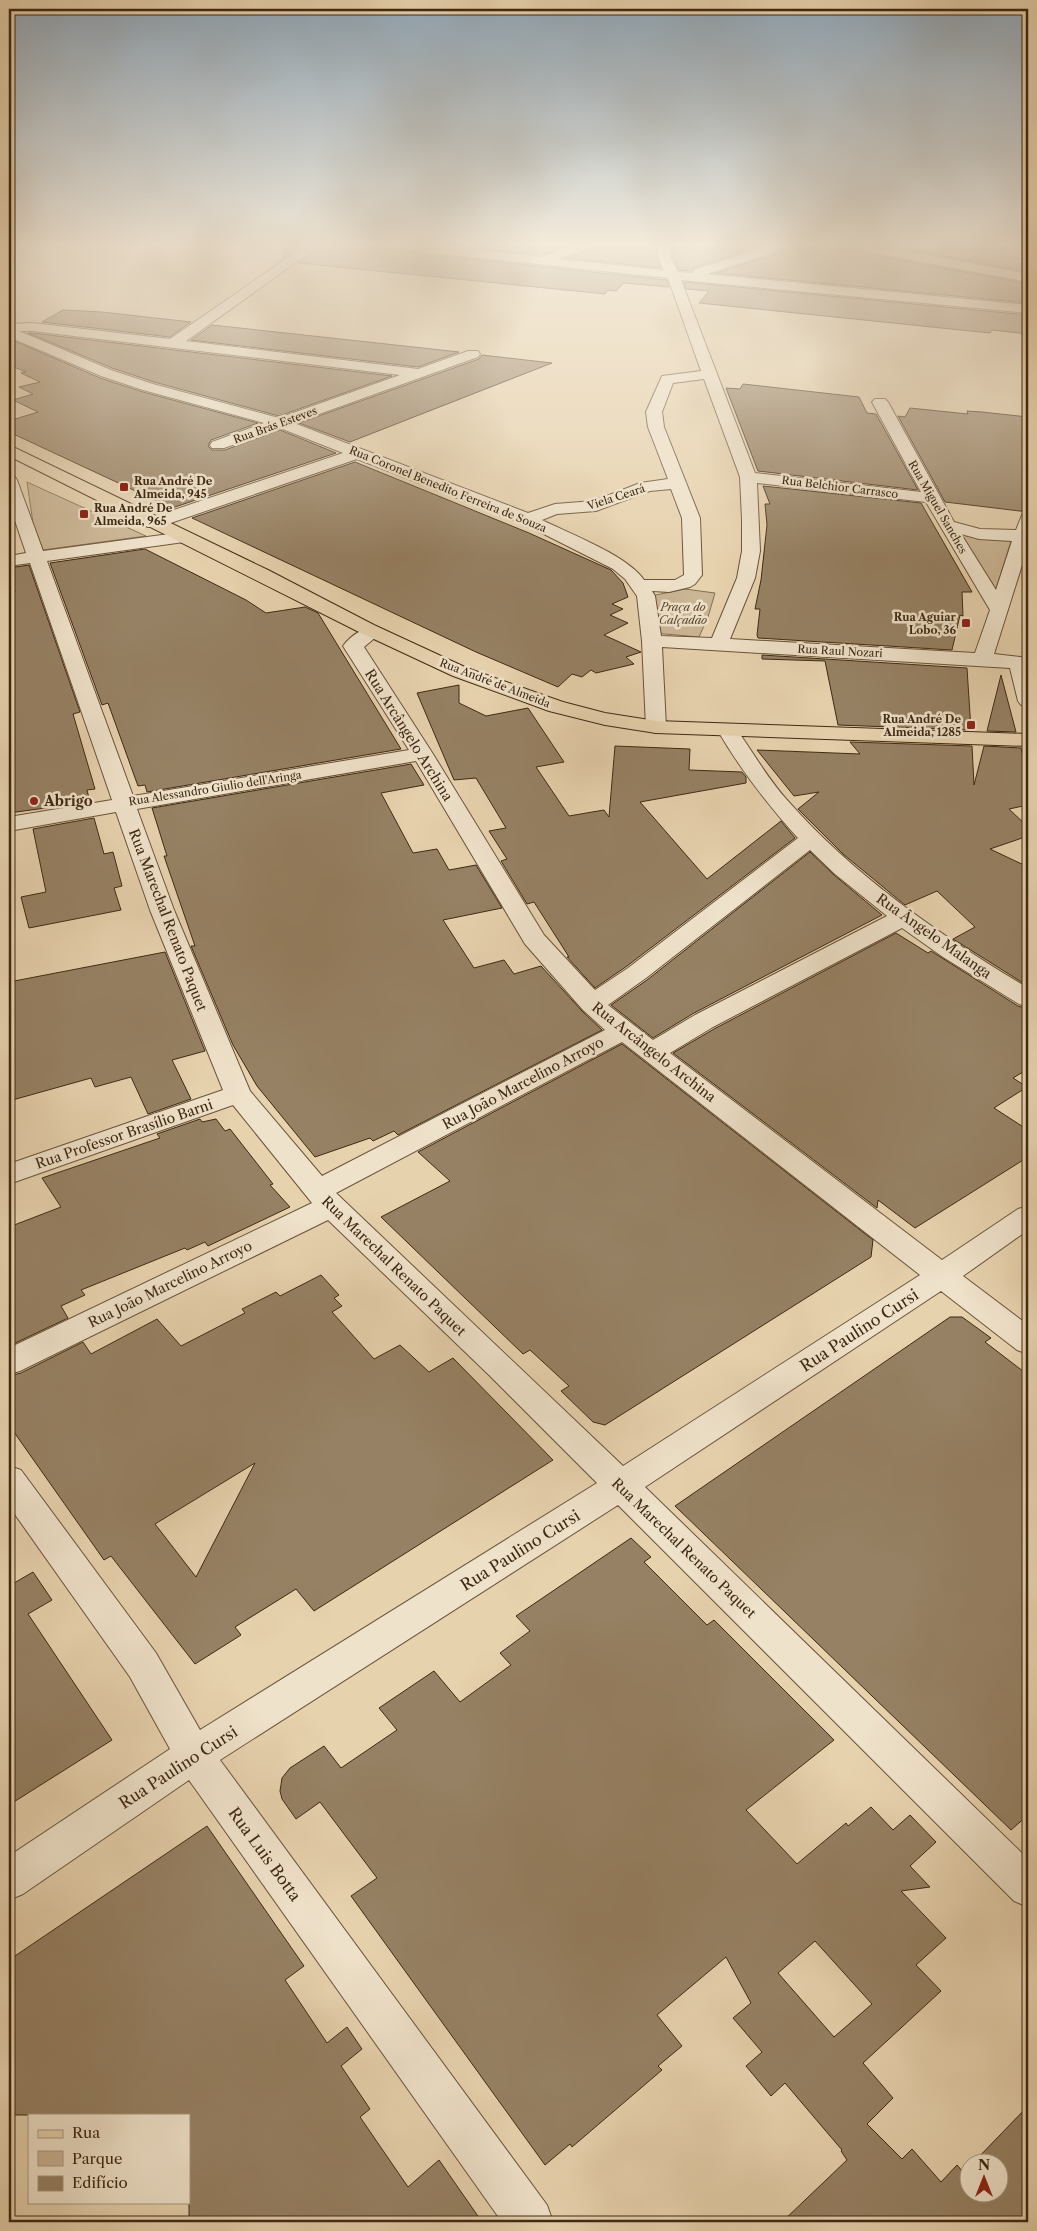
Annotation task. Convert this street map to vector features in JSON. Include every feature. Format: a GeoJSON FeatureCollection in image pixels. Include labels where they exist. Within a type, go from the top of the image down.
{"type":"FeatureCollection","features":[{"type":"Feature","properties":{"kind":"main road","name":"Rua André de Almeida"},"geometry":{"type":"LineString","coordinates":[[13,462],[184,537],[275,581],[372,632],[465,674],[529,698],[577,713],[617,722],[656,727],[1028,740]]}},
{"type":"Feature","properties":{"kind":"street","name":"Rua Coronel Benedito Ferreira de Souza"},"geometry":{"type":"LineString","coordinates":[[43,347],[148,387],[280,423],[528,519],[603,556],[632,575],[646,596],[652,641],[656,727]]}},
{"type":"Feature","properties":{"kind":"street"},"geometry":{"type":"LineString","coordinates":[[56,353],[70,347]]}},
{"type":"Feature","properties":{"kind":"street"},"geometry":{"type":"LineString","coordinates":[[207,347],[418,373]]}},
{"type":"Feature","properties":{"kind":"street"},"geometry":{"type":"LineString","coordinates":[[700,347],[748,477],[751,519],[751,551],[746,578],[719,644]]}},
{"type":"Feature","properties":{"kind":"street","name":"Rua Brás Esteves"},"geometry":{"type":"LineString","coordinates":[[218,445],[473,354]]}},
{"type":"Feature","properties":{"kind":"street"},"geometry":{"type":"LineString","coordinates":[[640,585],[664,586],[684,584],[693,575],[690,518],[685,500],[676,483],[656,428],[654,412],[667,379],[710,374]]}},
{"type":"Feature","properties":{"kind":"street","name":"Rua Miguel Sanches"},"geometry":{"type":"LineString","coordinates":[[880,402],[932,498],[999,610]]}},
{"type":"Feature","properties":{"kind":"street"},"geometry":{"type":"LineString","coordinates":[[153,523],[358,453]]}},
{"type":"Feature","properties":{"kind":"street"},"geometry":{"type":"LineString","coordinates":[[9,476],[13,462]]}},
{"type":"Feature","properties":{"kind":"street","name":"Rua Marechal Renato Paquet"},"geometry":{"type":"LineString","coordinates":[[13,462],[22,559],[123,803],[162,910],[238,1094],[324,1199],[500,1366],[1028,1887]]}},
{"type":"Feature","properties":{"kind":"street","name":"Rua Belchior Carrasco"},"geometry":{"type":"LineString","coordinates":[[748,477],[932,498]]}},
{"type":"Feature","properties":{"kind":"street","name":"Viela Ceará"},"geometry":{"type":"LineString","coordinates":[[528,519],[555,509],[596,506],[646,487],[676,483]]}},
{"type":"Feature","properties":{"kind":"street"},"geometry":{"type":"LineString","coordinates":[[948,525],[979,534],[1026,528],[983,659]]}},
{"type":"Feature","properties":{"kind":"street"},"geometry":{"type":"LineString","coordinates":[[22,559],[184,537]]}},
{"type":"Feature","properties":{"kind":"street","name":"Rua Arcângelo Archina"},"geometry":{"type":"LineString","coordinates":[[372,632],[354,646],[534,939],[592,1004],[623,1031],[1028,1342]]}},
{"type":"Feature","properties":{"kind":"street","name":"Rua Raul Nozari"},"geometry":{"type":"LineString","coordinates":[[652,641],[983,659],[1024,663]]}},
{"type":"Feature","properties":{"kind":"street"},"geometry":{"type":"LineString","coordinates":[[1024,663],[1028,702]]}},
{"type":"Feature","properties":{"kind":"street","name":"Rua Ângelo Malanga"},"geometry":{"type":"LineString","coordinates":[[728,731],[751,769],[780,804],[848,874],[902,918],[1028,999]]}},
{"type":"Feature","properties":{"kind":"street","name":"Rua Alessandro Giulio dell'Aringa"},"geometry":{"type":"LineString","coordinates":[[9,824],[123,803],[422,754]]}},
{"type":"Feature","properties":{"kind":"street"},"geometry":{"type":"LineString","coordinates":[[592,1004],[636,973],[812,838]]}},
{"type":"Feature","properties":{"kind":"street"},"geometry":{"type":"LineString","coordinates":[[652,1052],[704,1021],[902,918]]}},
{"type":"Feature","properties":{"kind":"street","name":"Rua João Marcelino Arroyo"},"geometry":{"type":"LineString","coordinates":[[9,1362],[324,1199],[623,1031]]}},
{"type":"Feature","properties":{"kind":"street","name":"Rua Professor Brasílio Barni"},"geometry":{"type":"LineString","coordinates":[[9,1174],[238,1094]]}},
{"type":"Feature","properties":{"kind":"street","name":"Rua Paulino Cursi"},"geometry":{"type":"LineString","coordinates":[[9,1880],[194,1755],[620,1486],[941,1276],[1028,1216]]}},
{"type":"Feature","properties":{"kind":"street","name":"Rua Luis Botta"},"geometry":{"type":"LineString","coordinates":[[9,1480],[143,1666],[194,1755],[530,2222]]}},
{"type":"Feature","properties":{"kind":"green space"},"geometry":{"type":"Polygon","coordinates":[[[27,482],[146,536],[43,550],[33,523],[27,482]]]}},
{"type":"Feature","properties":{"kind":"green space"},"geometry":{"type":"Polygon","coordinates":[[[958,534],[982,539],[1012,538],[995,592],[958,534]]]}},
{"type":"Feature","properties":{"kind":"green space","name":"Praça do Calçadão"},"geometry":{"type":"Polygon","coordinates":[[[685,589],[715,593],[708,617],[699,637],[654,633],[651,596],[685,589]]]}},
{"type":"Feature","properties":{"kind":"building"},"geometry":{"type":"Polygon","coordinates":[[[9,347],[28,347],[100,378],[143,392],[258,423],[211,440],[208,446],[212,450],[225,450],[280,430],[336,453],[172,508],[9,432],[9,421],[38,412],[13,400],[33,394],[19,387],[40,382],[21,373],[26,372],[9,365],[9,347]]]}},
{"type":"Feature","properties":{"kind":"building"},"geometry":{"type":"Polygon","coordinates":[[[62,347],[150,347],[392,376],[279,416],[154,382],[112,368],[62,347]]]}},
{"type":"Feature","properties":{"kind":"building"},"geometry":{"type":"Polygon","coordinates":[[[251,347],[414,347],[459,352],[418,367],[251,347]]]}},
{"type":"Feature","properties":{"kind":"building"},"geometry":{"type":"Polygon","coordinates":[[[482,355],[552,363],[350,442],[299,423],[479,359],[482,355]]]}},
{"type":"Feature","properties":{"kind":"building"},"geometry":{"type":"Polygon","coordinates":[[[743,384],[859,397],[867,413],[876,414],[918,490],[758,471],[726,388],[740,389],[743,384]]]}},
{"type":"Feature","properties":{"kind":"building"},"geometry":{"type":"Polygon","coordinates":[[[910,408],[968,414],[967,411],[1028,417],[1028,512],[945,502],[898,416],[905,417],[910,408]]]}},
{"type":"Feature","properties":{"kind":"building"},"geometry":{"type":"Polygon","coordinates":[[[355,462],[529,533],[611,570],[623,583],[628,597],[612,604],[623,609],[610,615],[628,623],[604,635],[641,652],[626,657],[634,664],[596,673],[591,670],[582,677],[572,674],[558,687],[476,652],[192,518],[355,462]]]}},
{"type":"Feature","properties":{"kind":"building"},"geometry":{"type":"Polygon","coordinates":[[[763,486],[921,503],[972,592],[962,592],[963,616],[960,615],[952,650],[758,638],[760,609],[755,609],[761,580],[767,525],[765,504],[770,504],[763,486]]]}},
{"type":"Feature","properties":{"kind":"building"},"geometry":{"type":"Polygon","coordinates":[[[145,549],[246,600],[266,613],[305,607],[318,613],[401,749],[147,792],[145,785],[138,786],[108,703],[102,705],[50,563],[145,549]]]}},
{"type":"Feature","properties":{"kind":"building"},"geometry":{"type":"Polygon","coordinates":[[[29,565],[80,712],[73,714],[95,789],[87,790],[90,802],[9,813],[9,593],[15,592],[9,568],[29,565]]]}},
{"type":"Feature","properties":{"kind":"building"},"geometry":{"type":"Polygon","coordinates":[[[762,655],[967,668],[971,730],[838,725],[825,661],[762,659],[762,655]]]}},
{"type":"Feature","properties":{"kind":"building"},"geometry":{"type":"Polygon","coordinates":[[[1001,675],[1016,732],[987,731],[1001,675]]]}},
{"type":"Feature","properties":{"kind":"building"},"geometry":{"type":"Polygon","coordinates":[[[459,685],[459,703],[486,716],[528,708],[564,762],[536,767],[569,816],[604,810],[609,817],[615,746],[690,749],[689,770],[742,772],[746,777],[746,783],[640,802],[707,879],[781,821],[795,838],[627,966],[595,988],[567,957],[569,957],[534,902],[527,904],[501,861],[507,859],[489,831],[506,828],[476,778],[454,780],[417,693],[459,685]]]}},
{"type":"Feature","properties":{"kind":"building"},"geometry":{"type":"Polygon","coordinates":[[[850,742],[972,746],[974,785],[984,746],[1021,748],[1024,761],[1028,761],[1028,805],[1009,809],[1028,827],[1028,836],[990,849],[1028,867],[1028,986],[953,939],[975,927],[937,891],[905,905],[843,854],[798,809],[819,792],[794,796],[757,750],[860,754],[850,742]]]}},
{"type":"Feature","properties":{"kind":"building"},"geometry":{"type":"Polygon","coordinates":[[[411,764],[424,785],[381,793],[413,853],[437,849],[449,870],[476,865],[502,908],[443,920],[474,968],[504,960],[514,974],[541,966],[602,1030],[398,1135],[394,1131],[373,1141],[370,1138],[315,1157],[257,1086],[233,1045],[191,946],[195,946],[164,856],[167,856],[152,808],[411,764]]]}},
{"type":"Feature","properties":{"kind":"building"},"geometry":{"type":"Polygon","coordinates":[[[94,818],[104,854],[113,852],[122,886],[114,888],[121,910],[29,928],[21,897],[46,892],[33,829],[94,818]]]}},
{"type":"Feature","properties":{"kind":"building"},"geometry":{"type":"Polygon","coordinates":[[[810,852],[834,875],[882,915],[694,1013],[653,1038],[611,1005],[647,980],[810,852]]]}},
{"type":"Feature","properties":{"kind":"building"},"geometry":{"type":"Polygon","coordinates":[[[896,933],[928,953],[931,951],[1018,1006],[1028,1009],[1028,1069],[1013,1078],[1027,1087],[994,1108],[1028,1130],[1028,1157],[915,1228],[878,1200],[877,1208],[673,1053],[714,1029],[896,933]]]}},
{"type":"Feature","properties":{"kind":"building"},"geometry":{"type":"Polygon","coordinates":[[[165,952],[205,1051],[172,1060],[191,1099],[148,1114],[131,1077],[95,1087],[91,1078],[9,1101],[9,982],[165,952]]]}},
{"type":"Feature","properties":{"kind":"building"},"geometry":{"type":"Polygon","coordinates":[[[622,1044],[873,1240],[871,1257],[605,1425],[593,1422],[561,1391],[569,1386],[530,1350],[523,1354],[381,1217],[450,1181],[418,1152],[622,1044]]]}},
{"type":"Feature","properties":{"kind":"building"},"geometry":{"type":"Polygon","coordinates":[[[200,1119],[202,1122],[216,1119],[225,1131],[230,1129],[273,1184],[270,1185],[290,1207],[208,1246],[205,1242],[187,1250],[185,1248],[81,1290],[85,1295],[61,1306],[68,1318],[9,1346],[9,1227],[61,1207],[42,1178],[160,1138],[157,1134],[200,1119]]]}},
{"type":"Feature","properties":{"kind":"building"},"geometry":{"type":"Polygon","coordinates":[[[321,1275],[339,1295],[334,1298],[342,1306],[332,1312],[374,1359],[400,1345],[429,1372],[453,1358],[553,1460],[314,1611],[296,1589],[235,1627],[241,1635],[195,1664],[111,1556],[104,1560],[9,1425],[9,1376],[21,1373],[83,1342],[91,1354],[157,1319],[181,1346],[245,1313],[242,1309],[276,1292],[280,1296],[321,1275]],[[255,1463],[155,1524],[196,1577],[255,1463]]]}},
{"type":"Feature","properties":{"kind":"building"},"geometry":{"type":"Polygon","coordinates":[[[950,1317],[962,1317],[991,1338],[985,1342],[1028,1375],[1028,1815],[1011,1830],[675,1506],[950,1317]]]}},
{"type":"Feature","properties":{"kind":"building"},"geometry":{"type":"Polygon","coordinates":[[[631,1538],[651,1557],[644,1562],[707,1625],[714,1620],[834,1740],[746,1810],[797,1864],[846,1823],[848,1826],[871,1807],[893,1830],[910,1815],[936,1842],[910,1866],[930,1887],[901,1891],[946,1938],[916,1965],[941,1991],[863,2063],[893,2098],[867,2124],[902,2159],[912,2149],[941,2182],[957,2165],[960,2168],[960,2204],[1010,2204],[1010,2154],[982,2154],[1028,2106],[1028,2222],[782,2222],[847,2160],[842,2150],[785,2083],[771,2096],[746,2066],[762,2052],[733,2018],[751,2003],[726,1957],[657,2015],[682,2046],[658,2066],[662,2070],[572,2147],[570,2144],[545,2165],[351,1896],[377,1878],[320,1802],[296,1819],[282,1799],[280,1791],[282,1778],[290,1768],[324,1746],[341,1768],[397,1730],[379,1708],[434,1671],[460,1702],[511,1665],[500,1653],[530,1631],[516,1616],[631,1538]],[[815,1941],[778,1973],[834,2037],[872,2004],[815,1941]]]}},
{"type":"Feature","properties":{"kind":"building"},"geometry":{"type":"Polygon","coordinates":[[[33,1572],[52,1600],[28,1614],[112,1740],[9,1805],[9,1586],[33,1572]]]}},
{"type":"Feature","properties":{"kind":"building"},"geometry":{"type":"Polygon","coordinates":[[[207,1826],[304,1966],[285,1980],[327,2043],[347,2027],[362,2049],[341,2066],[370,2109],[360,2117],[408,2187],[439,2160],[482,2222],[189,2222],[190,2114],[9,2115],[9,1960],[207,1826]]]}},
{"type":"Feature","properties":{"kind":"place","name":"Rua André De Almeida, 945"},"geometry":{"type":"Point","coordinates":[124,487]}},
{"type":"Feature","properties":{"kind":"place","name":"Rua André De Almeida, 965"},"geometry":{"type":"Point","coordinates":[84,514]}},
{"type":"Feature","properties":{"kind":"place","name":"Rua Aguiar Lobo, 36"},"geometry":{"type":"Point","coordinates":[966,623]}},
{"type":"Feature","properties":{"kind":"place","name":"Rua André De Almeida, 1285"},"geometry":{"type":"Point","coordinates":[971,725]}},
{"type":"Feature","properties":{"kind":"place","name":"Abrigo"},"geometry":{"type":"Point","coordinates":[34,801]}}]}
